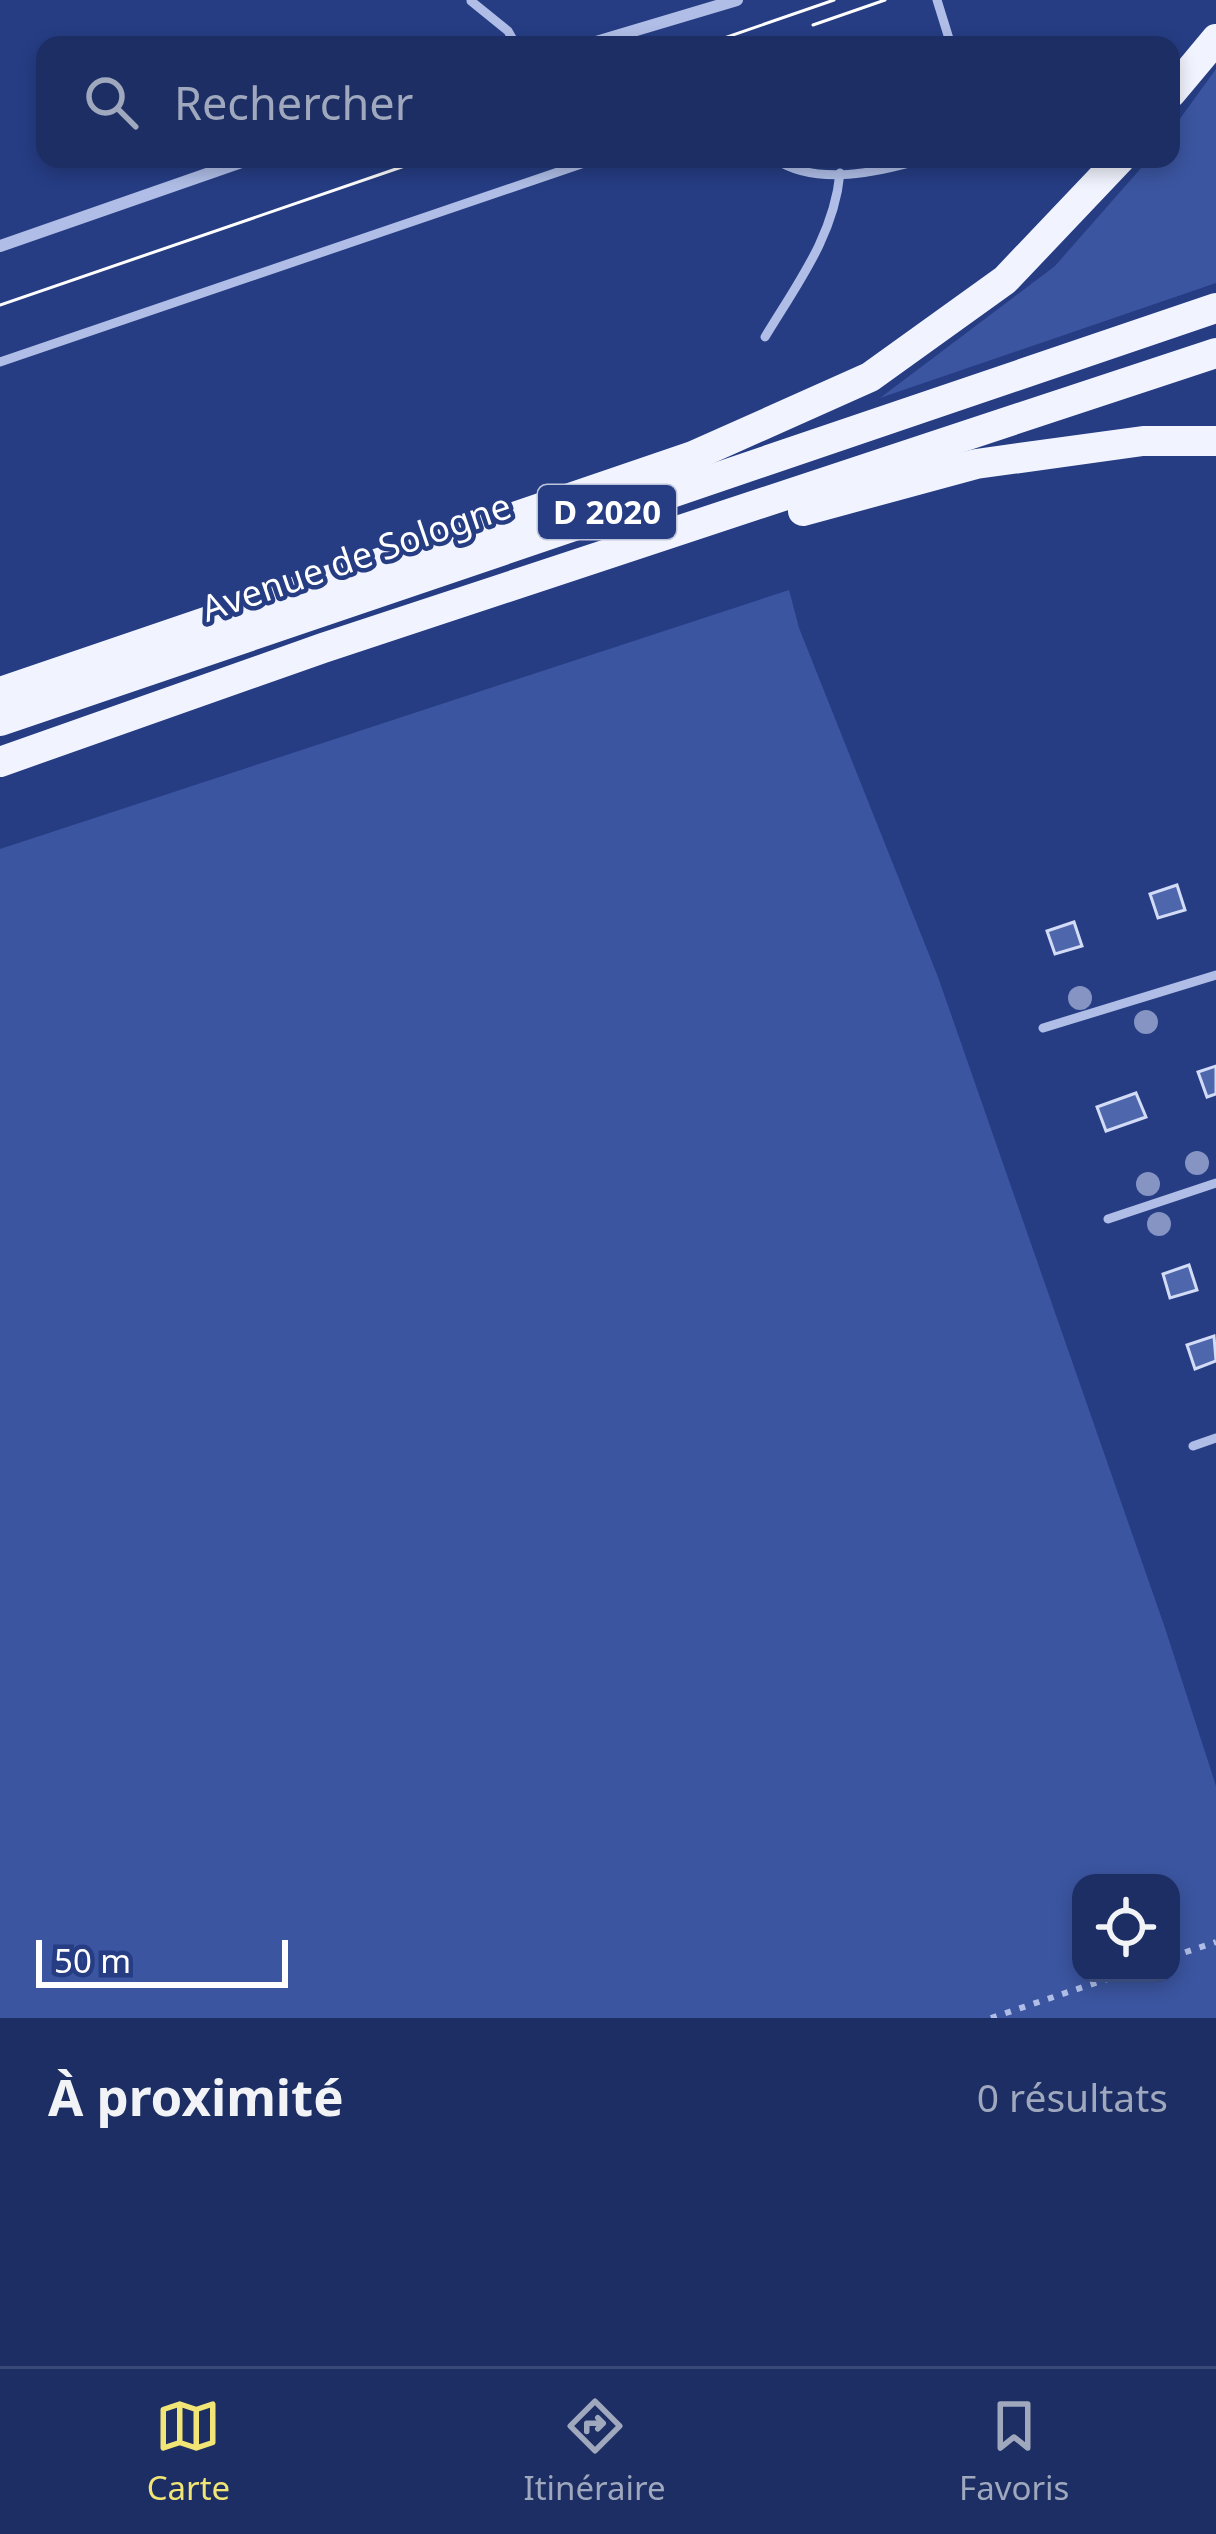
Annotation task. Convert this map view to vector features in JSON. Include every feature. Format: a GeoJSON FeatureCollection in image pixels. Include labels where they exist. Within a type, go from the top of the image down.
{"type":"FeatureCollection","features":[{"type":"Feature","properties":{"kind":"main road"},"geometry":{"type":"LineString","coordinates":[[1180,81],[1213,36]]}},
{"type":"Feature","properties":{"kind":"main road"},"geometry":{"type":"LineString","coordinates":[[0,692],[693,457],[870,377],[1005,280],[1111,168]]}},
{"type":"Feature","properties":{"kind":"main road","name":"Avenue de Sologne"},"geometry":{"type":"LineString","coordinates":[[0,721],[1216,308]]}},
{"type":"Feature","properties":{"kind":"main road","name":"D 2020"},"geometry":{"type":"LineString","coordinates":[[0,763],[323,649],[1216,353]]}},
{"type":"Feature","properties":{"kind":"main road"},"geometry":{"type":"LineString","coordinates":[[502,592],[976,464],[1143,442],[1216,441]]}},
{"type":"Feature","properties":{"kind":"street"},"geometry":{"type":"LineString","coordinates":[[616,36],[737,0]]}},
{"type":"Feature","properties":{"kind":"street"},"geometry":{"type":"LineString","coordinates":[[0,246],[224,168]]}},
{"type":"Feature","properties":{"kind":"lane"},"geometry":{"type":"LineString","coordinates":[[937,0],[948,36]]}},
{"type":"Feature","properties":{"kind":"lane"},"geometry":{"type":"LineString","coordinates":[[471,1],[511,36]]}},
{"type":"Feature","properties":{"kind":"lane"},"geometry":{"type":"LineString","coordinates":[[0,362],[570,168]]}},
{"type":"Feature","properties":{"kind":"lane"},"geometry":{"type":"LineString","coordinates":[[798,168],[840,173],[892,168]]}},
{"type":"Feature","properties":{"kind":"lane"},"geometry":{"type":"LineString","coordinates":[[765,337],[823,243],[836,206],[840,173]]}},
{"type":"Feature","properties":{"kind":"lane"},"geometry":{"type":"LineString","coordinates":[[1043,1028],[1216,975]]}},
{"type":"Feature","properties":{"kind":"lane"},"geometry":{"type":"LineString","coordinates":[[1108,1219],[1216,1183]]}},
{"type":"Feature","properties":{"kind":"lane"},"geometry":{"type":"LineString","coordinates":[[1193,1445],[1216,1438]]}},
{"type":"Feature","properties":{"kind":"path"},"geometry":{"type":"LineString","coordinates":[[1180,1955],[1216,1942]]}},
{"type":"Feature","properties":{"kind":"path"},"geometry":{"type":"LineString","coordinates":[[991,2018],[1098,1982]]}},
{"type":"Feature","properties":{"kind":"shaded area"},"geometry":{"type":"Polygon","coordinates":[[[1216,69],[1216,283],[880,398],[1055,266],[1141,168],[1180,168],[1180,119],[1216,69]]]}},
{"type":"Feature","properties":{"kind":"shaded area"},"geometry":{"type":"Polygon","coordinates":[[[789,590],[799,628],[938,977],[1216,1786],[1216,2018],[0,2018],[0,849],[789,590]]]}},
{"type":"Feature","properties":{"kind":"building"},"geometry":{"type":"Polygon","coordinates":[[[1177,885],[1185,910],[1158,918],[1150,894],[1177,885]]]}},
{"type":"Feature","properties":{"kind":"building"},"geometry":{"type":"Polygon","coordinates":[[[1074,922],[1082,946],[1055,954],[1047,931],[1074,922]]]}},
{"type":"Feature","properties":{"kind":"building"},"geometry":{"type":"Polygon","coordinates":[[[1216,1066],[1216,1094],[1207,1097],[1198,1072],[1216,1066]]]}},
{"type":"Feature","properties":{"kind":"building"},"geometry":{"type":"Polygon","coordinates":[[[1136,1093],[1146,1117],[1106,1131],[1097,1107],[1136,1093]]]}},
{"type":"Feature","properties":{"kind":"building"},"geometry":{"type":"Polygon","coordinates":[[[1189,1265],[1197,1290],[1170,1298],[1163,1274],[1189,1265]]]}},
{"type":"Feature","properties":{"kind":"building"},"geometry":{"type":"Polygon","coordinates":[[[1214,1336],[1216,1361],[1195,1369],[1187,1345],[1214,1336]]]}},
{"type":"Feature","properties":{"kind":"tram line"},"geometry":{"type":"LineString","coordinates":[[730,36],[834,0]]}},
{"type":"Feature","properties":{"kind":"tram line"},"geometry":{"type":"LineString","coordinates":[[813,25],[885,0]]}},
{"type":"Feature","properties":{"kind":"tram line"},"geometry":{"type":"LineString","coordinates":[[0,305],[399,168]]}}]}
